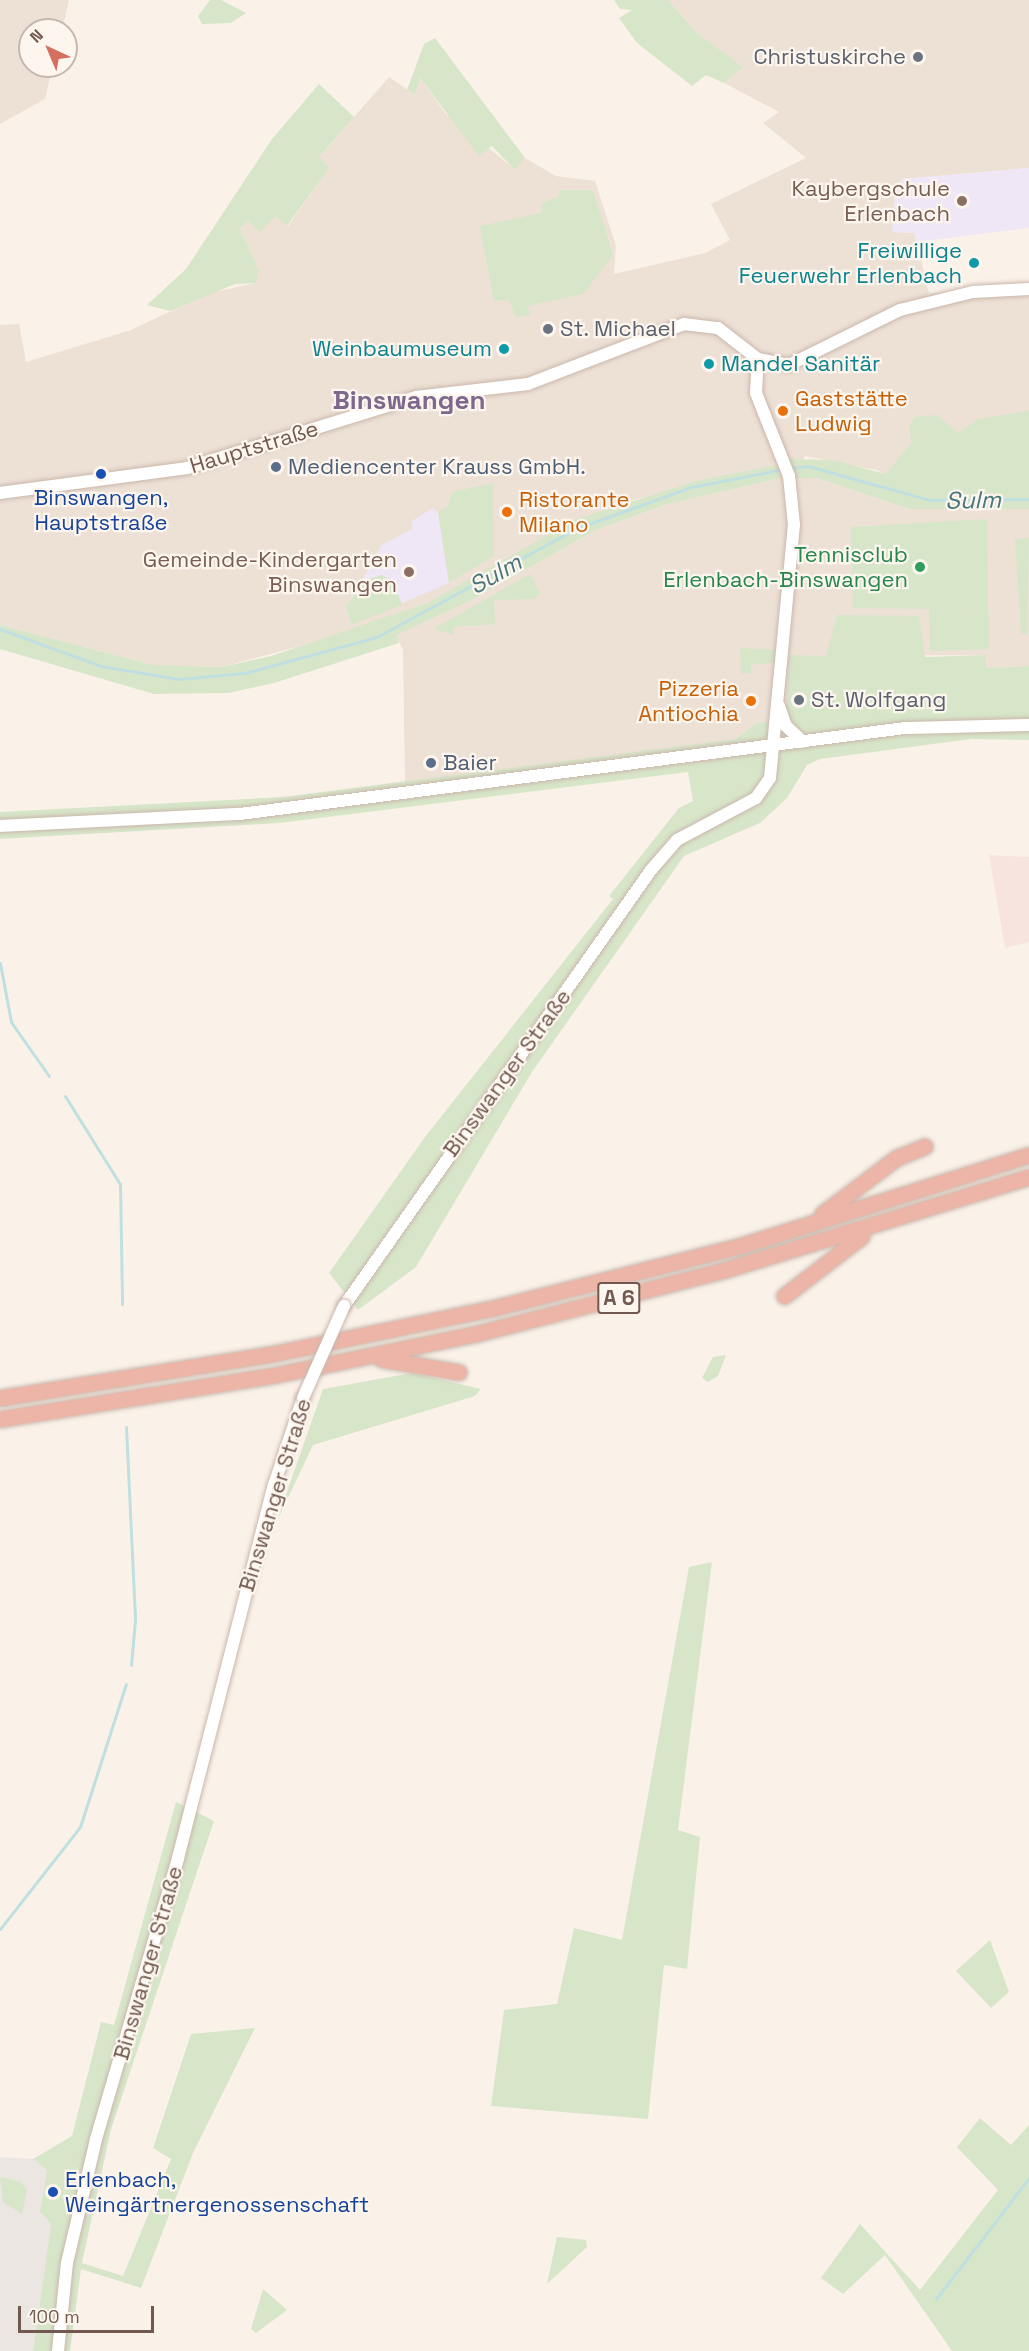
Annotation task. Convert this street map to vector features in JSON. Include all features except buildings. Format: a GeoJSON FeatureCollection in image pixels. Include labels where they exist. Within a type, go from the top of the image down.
{"type":"FeatureCollection","features":[{"type":"Feature","properties":{"kind":"highway"},"geometry":{"type":"LineString","coordinates":[[799,1228],[856,1194],[896,1158],[925,1146]]}},
{"type":"Feature","properties":{"kind":"highway","name":"A 6"},"geometry":{"type":"LineString","coordinates":[[0,1398],[359,1337],[494,1308],[799,1228],[1029,1155]]}},
{"type":"Feature","properties":{"kind":"highway","name":"A 6"},"geometry":{"type":"LineString","coordinates":[[0,1419],[363,1358],[596,1304],[872,1228],[1029,1177]]}},
{"type":"Feature","properties":{"kind":"highway"},"geometry":{"type":"LineString","coordinates":[[784,1296],[872,1228]]}},
{"type":"Feature","properties":{"kind":"highway"},"geometry":{"type":"LineString","coordinates":[[363,1358],[459,1372]]}},
{"type":"Feature","properties":{"kind":"main road","name":"Hauptstraße"},"geometry":{"type":"LineString","coordinates":[[0,493],[187,468],[416,397],[528,384],[684,324],[718,328],[758,359],[778,365],[801,363],[884,316],[934,300],[1029,288]]}},
{"type":"Feature","properties":{"kind":"main road","name":"Binswanger Straße"},"geometry":{"type":"LineString","coordinates":[[58,2351],[67,2262],[96,2139],[178,1858],[274,1485],[303,1398],[344,1306],[651,870],[693,828],[756,798],[770,778],[794,525],[789,476],[756,393],[758,359]]}},
{"type":"Feature","properties":{"kind":"main road"},"geometry":{"type":"LineString","coordinates":[[778,702],[786,726],[803,742]]}},
{"type":"Feature","properties":{"kind":"main road"},"geometry":{"type":"LineString","coordinates":[[0,826],[240,814],[905,728],[1029,725]]}},
{"type":"Feature","properties":{"kind":"shaded area"},"geometry":{"type":"Polygon","coordinates":[[[0,0],[69,0],[65,18],[18,18],[18,78],[50,78],[45,99],[0,124],[0,0]]]}},
{"type":"Feature","properties":{"kind":"shaded area"},"geometry":{"type":"Polygon","coordinates":[[[668,0],[1029,0],[1029,168],[902,179],[893,232],[915,233],[929,294],[1029,283],[1029,491],[921,489],[876,470],[805,456],[792,478],[817,478],[909,509],[1029,509],[1029,666],[986,668],[985,655],[826,656],[786,720],[756,723],[736,739],[405,783],[403,650],[396,635],[472,600],[596,530],[668,504],[781,478],[777,465],[625,502],[427,603],[341,635],[222,667],[152,665],[0,625],[0,325],[19,324],[26,362],[131,330],[209,293],[255,283],[259,270],[240,229],[249,221],[275,216],[288,226],[328,169],[319,157],[389,77],[415,95],[419,77],[446,114],[515,169],[525,158],[556,176],[595,181],[616,246],[614,274],[705,253],[730,240],[711,204],[806,158],[763,123],[779,112],[724,83],[742,67],[697,33],[668,0]]]}},
{"type":"Feature","properties":{"kind":"shaded area","name":"Kaybergschule Erlenbach"},"geometry":{"type":"Polygon","coordinates":[[[1029,168],[1029,228],[916,242],[914,233],[892,232],[895,188],[902,179],[1029,168]]]}},
{"type":"Feature","properties":{"kind":"shaded area","name":"Gemeinde-Kindergarten Binswangen"},"geometry":{"type":"Polygon","coordinates":[[[433,508],[438,512],[449,583],[351,625],[346,607],[382,545],[412,529],[412,521],[433,508]]]}},
{"type":"Feature","properties":{"kind":"shaded area"},"geometry":{"type":"Polygon","coordinates":[[[989,855],[1029,857],[1029,942],[1005,948],[989,855]]]}},
{"type":"Feature","properties":{"kind":"shaded area"},"geometry":{"type":"Polygon","coordinates":[[[0,2157],[33,2159],[47,2170],[40,2210],[51,2224],[33,2351],[0,2351],[0,2157]]]}},
{"type":"Feature","properties":{"kind":"green space"},"geometry":{"type":"Polygon","coordinates":[[[210,0],[221,0],[246,13],[231,23],[202,24],[198,16],[210,0]]]}},
{"type":"Feature","properties":{"kind":"green space"},"geometry":{"type":"Polygon","coordinates":[[[614,0],[668,0],[697,33],[743,67],[724,83],[706,75],[692,86],[637,43],[619,18],[632,10],[620,9],[614,0]]]}},
{"type":"Feature","properties":{"kind":"green space"},"geometry":{"type":"Polygon","coordinates":[[[435,38],[525,158],[515,170],[492,146],[479,156],[420,78],[415,95],[407,90],[424,44],[435,38]]]}},
{"type":"Feature","properties":{"kind":"green space"},"geometry":{"type":"Polygon","coordinates":[[[319,84],[354,117],[319,157],[329,168],[287,226],[275,216],[260,232],[249,221],[240,229],[259,270],[256,283],[235,284],[170,311],[147,305],[186,269],[272,139],[319,84]]]}},
{"type":"Feature","properties":{"kind":"green space"},"geometry":{"type":"Polygon","coordinates":[[[561,190],[593,190],[613,255],[583,294],[527,306],[530,315],[516,318],[509,300],[494,301],[480,226],[541,213],[542,203],[558,197],[561,190]]]}},
{"type":"Feature","properties":{"kind":"green space"},"geometry":{"type":"Polygon","coordinates":[[[1029,411],[1029,509],[909,509],[817,478],[792,478],[786,459],[833,460],[886,474],[911,443],[909,426],[915,417],[937,415],[958,433],[978,419],[1029,411]]]}},
{"type":"Feature","properties":{"kind":"green space"},"geometry":{"type":"Polygon","coordinates":[[[777,465],[781,478],[668,504],[596,530],[472,600],[397,635],[399,643],[274,683],[228,693],[154,694],[0,649],[0,625],[153,665],[222,667],[271,656],[427,603],[574,520],[696,481],[777,465]]]}},
{"type":"Feature","properties":{"kind":"green space"},"geometry":{"type":"Polygon","coordinates":[[[493,483],[494,556],[449,583],[438,512],[448,506],[452,492],[493,483]]]}},
{"type":"Feature","properties":{"kind":"green space","name":"Tennisclub Erlenbach-Binswangen"},"geometry":{"type":"Polygon","coordinates":[[[987,519],[989,649],[930,651],[929,609],[853,608],[851,527],[987,519]]]}},
{"type":"Feature","properties":{"kind":"green space"},"geometry":{"type":"Polygon","coordinates":[[[1029,538],[1027,634],[1021,634],[1015,539],[1029,538]]]}},
{"type":"Feature","properties":{"kind":"green space"},"geometry":{"type":"Polygon","coordinates":[[[530,574],[540,593],[534,599],[494,600],[495,624],[453,627],[454,635],[433,629],[530,574]]]}},
{"type":"Feature","properties":{"kind":"green space"},"geometry":{"type":"Polygon","coordinates":[[[382,575],[394,582],[402,605],[351,625],[346,607],[364,580],[382,575]]]}},
{"type":"Feature","properties":{"kind":"green space"},"geometry":{"type":"Polygon","coordinates":[[[837,615],[919,616],[925,657],[986,655],[986,668],[1029,666],[1029,740],[971,739],[820,759],[807,765],[787,798],[760,823],[684,856],[532,1072],[416,1267],[358,1310],[329,1273],[425,1137],[613,899],[609,896],[679,808],[693,801],[688,772],[280,823],[0,839],[0,812],[283,797],[736,739],[756,723],[786,720],[789,655],[826,656],[837,615]]]}},
{"type":"Feature","properties":{"kind":"green space"},"geometry":{"type":"Polygon","coordinates":[[[740,648],[776,650],[776,662],[751,665],[751,673],[741,674],[740,648]]]}},
{"type":"Feature","properties":{"kind":"green space"},"geometry":{"type":"Polygon","coordinates":[[[726,1355],[718,1376],[708,1382],[702,1378],[713,1357],[726,1355]]]}},
{"type":"Feature","properties":{"kind":"green space"},"geometry":{"type":"Polygon","coordinates":[[[412,1373],[481,1389],[475,1396],[313,1445],[276,1523],[323,1389],[412,1373]]]}},
{"type":"Feature","properties":{"kind":"green space"},"geometry":{"type":"Polygon","coordinates":[[[712,1562],[678,1830],[700,1837],[687,1969],[664,1965],[648,2119],[491,2106],[504,2010],[557,2004],[574,1928],[622,1940],[689,1567],[712,1562]]]}},
{"type":"Feature","properties":{"kind":"green space"},"geometry":{"type":"Polygon","coordinates":[[[176,1802],[214,1821],[111,2129],[82,2263],[123,2276],[171,2159],[153,2148],[191,2034],[255,2028],[193,2153],[141,2288],[81,2269],[70,2351],[33,2351],[51,2224],[40,2211],[47,2170],[33,2159],[72,2136],[101,2022],[114,2025],[176,1802]]]}},
{"type":"Feature","properties":{"kind":"green space"},"geometry":{"type":"Polygon","coordinates":[[[990,1940],[1009,1992],[991,2008],[956,1971],[990,1940]]]}},
{"type":"Feature","properties":{"kind":"green space"},"geometry":{"type":"Polygon","coordinates":[[[980,2118],[1011,2145],[1029,2125],[1029,2351],[952,2351],[885,2255],[843,2294],[821,2278],[860,2224],[920,2290],[998,2190],[957,2147],[980,2118]]]}},
{"type":"Feature","properties":{"kind":"green space"},"geometry":{"type":"Polygon","coordinates":[[[0,2177],[21,2182],[27,2190],[22,2214],[3,2202],[0,2177]]]}},
{"type":"Feature","properties":{"kind":"green space"},"geometry":{"type":"Polygon","coordinates":[[[557,2237],[586,2240],[587,2247],[547,2284],[557,2237]]]}},
{"type":"Feature","properties":{"kind":"green space"},"geometry":{"type":"Polygon","coordinates":[[[263,2289],[287,2310],[256,2333],[251,2329],[263,2289]]]}},
{"type":"Feature","properties":{"kind":"waterway","name":"Sulm"},"geometry":{"type":"LineString","coordinates":[[790,468],[808,466],[930,500],[1029,499]]}},
{"type":"Feature","properties":{"kind":"waterway","name":"Sulm"},"geometry":{"type":"LineString","coordinates":[[0,629],[101,666],[179,679],[245,673],[377,637],[575,529],[691,487],[784,469]]}},
{"type":"Feature","properties":{"kind":"waterway"},"geometry":{"type":"LineString","coordinates":[[0,963],[11,1022],[49,1076]]}},
{"type":"Feature","properties":{"kind":"waterway"},"geometry":{"type":"LineString","coordinates":[[65,1096],[120,1184],[122,1304]]}},
{"type":"Feature","properties":{"kind":"waterway"},"geometry":{"type":"LineString","coordinates":[[126,1427],[135,1620],[131,1665]]}},
{"type":"Feature","properties":{"kind":"waterway"},"geometry":{"type":"LineString","coordinates":[[0,1929],[80,1827],[126,1684]]}},
{"type":"Feature","properties":{"kind":"waterway"},"geometry":{"type":"LineString","coordinates":[[936,2299],[1029,2178]]}},
{"type":"Feature","properties":{"kind":"place","name":"Christuskirche"},"geometry":{"type":"Point","coordinates":[918,57]}},
{"type":"Feature","properties":{"kind":"place","name":"Kaybergschule Erlenbach"},"geometry":{"type":"Point","coordinates":[962,201]}},
{"type":"Feature","properties":{"kind":"place","name":"Freiwillige Feuerwehr Erlenbach"},"geometry":{"type":"Point","coordinates":[974,263]}},
{"type":"Feature","properties":{"kind":"place","name":"St. Michael"},"geometry":{"type":"Point","coordinates":[548,329]}},
{"type":"Feature","properties":{"kind":"place","name":"Weinbaumuseum"},"geometry":{"type":"Point","coordinates":[504,349]}},
{"type":"Feature","properties":{"kind":"place","name":"Mandel Sanitär"},"geometry":{"type":"Point","coordinates":[709,364]}},
{"type":"Feature","properties":{"kind":"place","name":"Gaststätte Ludwig"},"geometry":{"type":"Point","coordinates":[783,411]}},
{"type":"Feature","properties":{"kind":"place","name":"Mediencenter Krauss GmbH."},"geometry":{"type":"Point","coordinates":[276,467]}},
{"type":"Feature","properties":{"kind":"place","name":"Binswangen, Hauptstraße"},"geometry":{"type":"Point","coordinates":[101,474]}},
{"type":"Feature","properties":{"kind":"place","name":"Ristorante Milano"},"geometry":{"type":"Point","coordinates":[507,512]}},
{"type":"Feature","properties":{"kind":"place","name":"Tennisclub Erlenbach-Binswangen"},"geometry":{"type":"Point","coordinates":[920,567]}},
{"type":"Feature","properties":{"kind":"place","name":"Gemeinde-Kindergarten Binswangen"},"geometry":{"type":"Point","coordinates":[409,572]}},
{"type":"Feature","properties":{"kind":"place","name":"St. Wolfgang"},"geometry":{"type":"Point","coordinates":[799,700]}},
{"type":"Feature","properties":{"kind":"place","name":"Pizzeria Antiochia"},"geometry":{"type":"Point","coordinates":[751,701]}},
{"type":"Feature","properties":{"kind":"place","name":"Baier"},"geometry":{"type":"Point","coordinates":[431,763]}},
{"type":"Feature","properties":{"kind":"place","name":"Erlenbach, Weingärtnergenossenschaft"},"geometry":{"type":"Point","coordinates":[53,2192]}},
{"type":"Feature","properties":{"kind":"district","name":"Binswangen"},"geometry":{"type":"Point","coordinates":[409,401]}}]}
